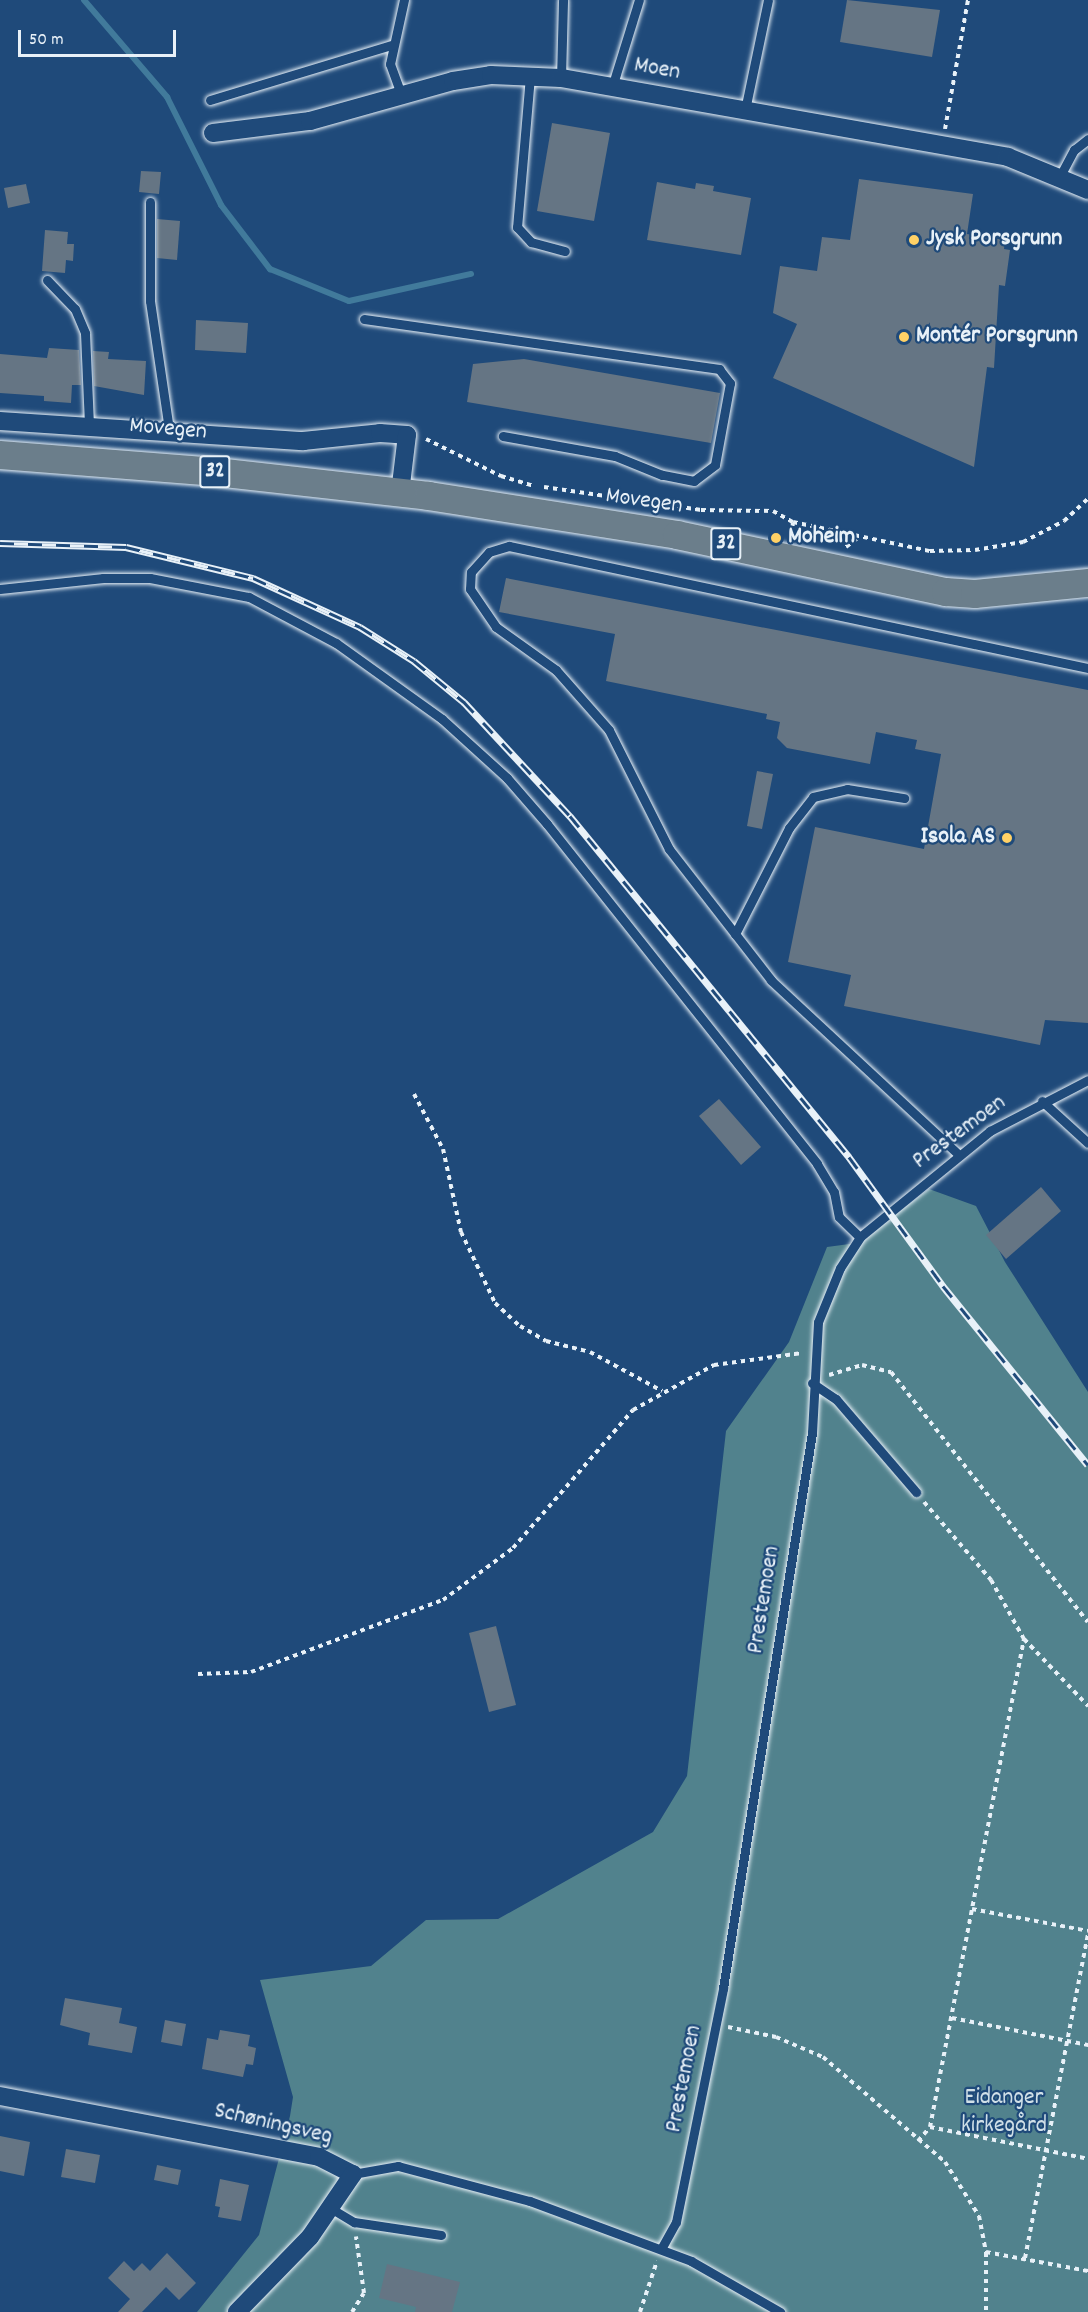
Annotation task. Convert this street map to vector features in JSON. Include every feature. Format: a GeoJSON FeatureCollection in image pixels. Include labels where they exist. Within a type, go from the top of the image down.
{"type":"FeatureCollection","features":[{"type":"Feature","properties":{"kind":"main road","name":"Movegen"},"geometry":{"type":"LineString","coordinates":[[0,455],[400,493],[677,535],[946,592],[1088,583]]}},
{"type":"Feature","properties":{"kind":"main road","name":"Movegen"},"geometry":{"type":"LineString","coordinates":[[1021,589],[1088,563]]}},
{"type":"Feature","properties":{"kind":"street","name":"Moen"},"geometry":{"type":"LineString","coordinates":[[213,133],[310,121],[401,94],[491,75],[561,78],[1008,157],[1060,176],[1088,190]]}},
{"type":"Feature","properties":{"kind":"street","name":"Movegen"},"geometry":{"type":"LineString","coordinates":[[0,421],[170,429],[303,441],[380,433],[408,435]]}},
{"type":"Feature","properties":{"kind":"street"},"geometry":{"type":"LineString","coordinates":[[400,493],[408,435]]}},
{"type":"Feature","properties":{"kind":"street","name":"Schøningsveg"},"geometry":{"type":"LineString","coordinates":[[0,2096],[319,2157],[353,2174],[332,2209],[287,2263],[237,2312]]}},
{"type":"Feature","properties":{"kind":"lane"},"geometry":{"type":"LineString","coordinates":[[401,94],[390,64],[404,0]]}},
{"type":"Feature","properties":{"kind":"lane"},"geometry":{"type":"LineString","coordinates":[[561,78],[563,0]]}},
{"type":"Feature","properties":{"kind":"lane"},"geometry":{"type":"LineString","coordinates":[[612,87],[639,0]]}},
{"type":"Feature","properties":{"kind":"lane"},"geometry":{"type":"LineString","coordinates":[[745,110],[768,0]]}},
{"type":"Feature","properties":{"kind":"lane"},"geometry":{"type":"LineString","coordinates":[[210,100],[394,44]]}},
{"type":"Feature","properties":{"kind":"lane"},"geometry":{"type":"LineString","coordinates":[[530,76],[517,227],[531,242],[565,251]]}},
{"type":"Feature","properties":{"kind":"lane"},"geometry":{"type":"LineString","coordinates":[[1060,176],[1074,150],[1088,139]]}},
{"type":"Feature","properties":{"kind":"lane"},"geometry":{"type":"LineString","coordinates":[[150,202],[150,301],[170,429]]}},
{"type":"Feature","properties":{"kind":"lane"},"geometry":{"type":"LineString","coordinates":[[47,279],[75,309],[85,333],[89,424]]}},
{"type":"Feature","properties":{"kind":"lane"},"geometry":{"type":"LineString","coordinates":[[364,319],[719,369],[730,383],[715,465],[694,481],[662,475],[615,456],[503,436]]}},
{"type":"Feature","properties":{"kind":"lane"},"geometry":{"type":"LineString","coordinates":[[959,1155],[771,980],[669,849],[609,730],[588,702],[556,670],[496,627],[478,605],[470,589],[477,560],[509,546],[553,553],[1088,668]]}},
{"type":"Feature","properties":{"kind":"lane"},"geometry":{"type":"LineString","coordinates":[[0,589],[103,578],[150,578],[249,597],[336,643],[442,719],[507,778],[547,824],[817,1164],[834,1192],[839,1217],[860,1238]]}},
{"type":"Feature","properties":{"kind":"lane"},"geometry":{"type":"LineString","coordinates":[[735,934],[789,828],[813,796],[847,789],[904,798]]}},
{"type":"Feature","properties":{"kind":"lane","name":"Prestemoen"},"geometry":{"type":"LineString","coordinates":[[662,2249],[676,2222],[716,2026],[812,1433],[812,1383],[818,1322],[840,1268],[860,1238],[990,1131],[1042,1101],[1088,1080]]}},
{"type":"Feature","properties":{"kind":"lane"},"geometry":{"type":"LineString","coordinates":[[1042,1101],[1088,1143]]}},
{"type":"Feature","properties":{"kind":"lane"},"geometry":{"type":"LineString","coordinates":[[812,1383],[836,1399],[916,1492]]}},
{"type":"Feature","properties":{"kind":"lane"},"geometry":{"type":"LineString","coordinates":[[353,2174],[398,2166],[530,2201],[662,2249],[780,2312]]}},
{"type":"Feature","properties":{"kind":"lane"},"geometry":{"type":"LineString","coordinates":[[332,2209],[354,2222],[441,2235]]}},
{"type":"Feature","properties":{"kind":"path"},"geometry":{"type":"LineString","coordinates":[[943,144],[968,0]]}},
{"type":"Feature","properties":{"kind":"path","name":"Movegen"},"geometry":{"type":"LineString","coordinates":[[408,435],[433,441],[494,473],[532,485],[701,510],[773,511],[793,522],[930,551],[975,550],[1023,542],[1064,522],[1088,499]]}},
{"type":"Feature","properties":{"kind":"path"},"geometry":{"type":"LineString","coordinates":[[414,1094],[444,1149],[461,1232],[495,1303],[520,1326],[546,1341],[590,1352],[662,1391]]}},
{"type":"Feature","properties":{"kind":"path"},"geometry":{"type":"LineString","coordinates":[[198,1674],[251,1672],[443,1600],[513,1548],[611,1430],[662,1391],[714,1365],[815,1352]]}},
{"type":"Feature","properties":{"kind":"path"},"geometry":{"type":"LineString","coordinates":[[812,1383],[850,1366],[891,1372],[1088,1622]]}},
{"type":"Feature","properties":{"kind":"path"},"geometry":{"type":"LineString","coordinates":[[916,1492],[991,1580],[1024,1639],[1088,1706]]}},
{"type":"Feature","properties":{"kind":"path"},"geometry":{"type":"LineString","coordinates":[[918,2141],[930,2127],[1024,1639]]}},
{"type":"Feature","properties":{"kind":"path"},"geometry":{"type":"LineString","coordinates":[[972,1909],[1088,1933],[1024,2258]]}},
{"type":"Feature","properties":{"kind":"path"},"geometry":{"type":"LineString","coordinates":[[952,2018],[1088,2045]]}},
{"type":"Feature","properties":{"kind":"path"},"geometry":{"type":"LineString","coordinates":[[716,2026],[776,2037],[822,2057],[958,2179],[979,2216],[986,2252],[986,2312]]}},
{"type":"Feature","properties":{"kind":"path"},"geometry":{"type":"LineString","coordinates":[[930,2127],[1088,2159]]}},
{"type":"Feature","properties":{"kind":"path"},"geometry":{"type":"LineString","coordinates":[[352,2312],[364,2293],[354,2222]]}},
{"type":"Feature","properties":{"kind":"path"},"geometry":{"type":"LineString","coordinates":[[640,2312],[662,2249]]}},
{"type":"Feature","properties":{"kind":"path"},"geometry":{"type":"LineString","coordinates":[[986,2252],[1088,2271]]}},
{"type":"Feature","properties":{"kind":"green space","name":"Eidanger kirkegård"},"geometry":{"type":"Polygon","coordinates":[[[929,1189],[976,1206],[1005,1262],[1088,1392],[1088,2312],[197,2312],[259,2235],[290,2116],[293,2097],[260,1980],[371,1966],[426,1920],[498,1919],[653,1832],[687,1776],[726,1431],[789,1342],[827,1247],[857,1243],[929,1189]]]}},
{"type":"Feature","properties":{"kind":"building"},"geometry":{"type":"Polygon","coordinates":[[[847,0],[940,10],[932,57],[840,42],[847,0]]]}},
{"type":"Feature","properties":{"kind":"building"},"geometry":{"type":"Polygon","coordinates":[[[552,123],[610,133],[594,221],[537,211],[552,123]]]}},
{"type":"Feature","properties":{"kind":"building"},"geometry":{"type":"Polygon","coordinates":[[[141,171],[161,172],[159,194],[139,192],[141,171]]]}},
{"type":"Feature","properties":{"kind":"building"},"geometry":{"type":"Polygon","coordinates":[[[859,179],[973,194],[967,234],[1005,240],[1004,249],[1010,250],[1005,286],[999,285],[994,368],[987,367],[974,467],[773,378],[797,324],[773,313],[780,266],[817,271],[822,237],[850,240],[859,179]]]}},
{"type":"Feature","properties":{"kind":"building"},"geometry":{"type":"Polygon","coordinates":[[[657,182],[695,189],[696,183],[714,186],[713,191],[751,198],[741,255],[647,240],[657,182]]]}},
{"type":"Feature","properties":{"kind":"building"},"geometry":{"type":"Polygon","coordinates":[[[26,184],[30,203],[8,208],[4,188],[26,184]]]}},
{"type":"Feature","properties":{"kind":"building"},"geometry":{"type":"Polygon","coordinates":[[[157,219],[180,221],[177,260],[157,258],[157,219]]]}},
{"type":"Feature","properties":{"kind":"building"},"geometry":{"type":"Polygon","coordinates":[[[45,230],[68,232],[67,244],[74,244],[73,261],[66,260],[65,273],[42,271],[45,230]]]}},
{"type":"Feature","properties":{"kind":"building"},"geometry":{"type":"Polygon","coordinates":[[[196,320],[248,323],[246,353],[195,350],[196,320]]]}},
{"type":"Feature","properties":{"kind":"building"},"geometry":{"type":"Polygon","coordinates":[[[49,348],[79,350],[81,385],[72,385],[71,403],[44,401],[44,396],[0,393],[0,354],[47,358],[49,348]]]}},
{"type":"Feature","properties":{"kind":"building"},"geometry":{"type":"Polygon","coordinates":[[[93,351],[109,352],[108,359],[146,361],[144,395],[94,386],[93,351]]]}},
{"type":"Feature","properties":{"kind":"building"},"geometry":{"type":"Polygon","coordinates":[[[524,359],[720,393],[711,443],[467,402],[473,364],[524,359]]]}},
{"type":"Feature","properties":{"kind":"building","name":"Isola AS"},"geometry":{"type":"Polygon","coordinates":[[[506,578],[1088,690],[1088,1023],[1045,1020],[1040,1045],[844,1006],[851,975],[788,962],[815,827],[924,849],[941,754],[915,749],[917,740],[876,732],[870,764],[787,748],[777,738],[780,722],[766,719],[767,714],[606,681],[615,634],[499,612],[506,578]]]}},
{"type":"Feature","properties":{"kind":"building"},"geometry":{"type":"Polygon","coordinates":[[[757,771],[773,774],[762,829],[747,826],[757,771]]]}},
{"type":"Feature","properties":{"kind":"building"},"geometry":{"type":"Polygon","coordinates":[[[719,1099],[761,1147],[741,1165],[699,1116],[719,1099]]]}},
{"type":"Feature","properties":{"kind":"building"},"geometry":{"type":"Polygon","coordinates":[[[1041,1187],[1061,1211],[1006,1259],[986,1235],[1041,1187]]]}},
{"type":"Feature","properties":{"kind":"building"},"geometry":{"type":"Polygon","coordinates":[[[496,1626],[516,1705],[489,1712],[469,1633],[496,1626]]]}},
{"type":"Feature","properties":{"kind":"building"},"geometry":{"type":"Polygon","coordinates":[[[65,1998],[122,2008],[119,2023],[137,2027],[132,2053],[88,2045],[90,2033],[60,2025],[65,1998]]]}},
{"type":"Feature","properties":{"kind":"building"},"geometry":{"type":"Polygon","coordinates":[[[165,2020],[186,2024],[182,2046],[161,2042],[165,2020]]]}},
{"type":"Feature","properties":{"kind":"building"},"geometry":{"type":"Polygon","coordinates":[[[220,2030],[250,2035],[248,2046],[256,2048],[253,2065],[246,2064],[243,2077],[202,2069],[207,2038],[218,2040],[220,2030]]]}},
{"type":"Feature","properties":{"kind":"building"},"geometry":{"type":"Polygon","coordinates":[[[0,2136],[30,2142],[24,2176],[0,2171],[0,2136]]]}},
{"type":"Feature","properties":{"kind":"building"},"geometry":{"type":"Polygon","coordinates":[[[66,2149],[100,2155],[95,2183],[61,2177],[66,2149]]]}},
{"type":"Feature","properties":{"kind":"building"},"geometry":{"type":"Polygon","coordinates":[[[157,2165],[181,2170],[178,2185],[154,2180],[157,2165]]]}},
{"type":"Feature","properties":{"kind":"building"},"geometry":{"type":"Polygon","coordinates":[[[220,2179],[249,2185],[241,2221],[218,2217],[220,2207],[215,2206],[220,2179]]]}},
{"type":"Feature","properties":{"kind":"building"},"geometry":{"type":"Polygon","coordinates":[[[167,2253],[196,2283],[179,2300],[166,2287],[142,2312],[118,2312],[130,2299],[108,2278],[124,2261],[134,2271],[142,2263],[150,2271],[167,2253]]]}},
{"type":"Feature","properties":{"kind":"building"},"geometry":{"type":"Polygon","coordinates":[[[387,2264],[460,2282],[452,2312],[415,2312],[416,2307],[379,2298],[387,2264]]]}},
{"type":"Feature","properties":{"kind":"waterway"},"geometry":{"type":"LineString","coordinates":[[84,0],[167,97],[221,205],[270,269],[349,301],[471,274]]}},
{"type":"Feature","properties":{"kind":"railway"},"geometry":{"type":"LineString","coordinates":[[0,543],[126,547],[253,578],[360,627],[414,661],[464,702],[570,816],[849,1157],[943,1286],[1088,1465]]}},
{"type":"Feature","properties":{"kind":"place","name":"Jysk Porsgrunn"},"geometry":{"type":"Point","coordinates":[914,240]}},
{"type":"Feature","properties":{"kind":"place","name":"Montér Porsgrunn"},"geometry":{"type":"Point","coordinates":[904,337]}},
{"type":"Feature","properties":{"kind":"place","name":"Moheim"},"geometry":{"type":"Point","coordinates":[776,538]}},
{"type":"Feature","properties":{"kind":"place","name":"Isola AS"},"geometry":{"type":"Point","coordinates":[1007,838]}}]}
